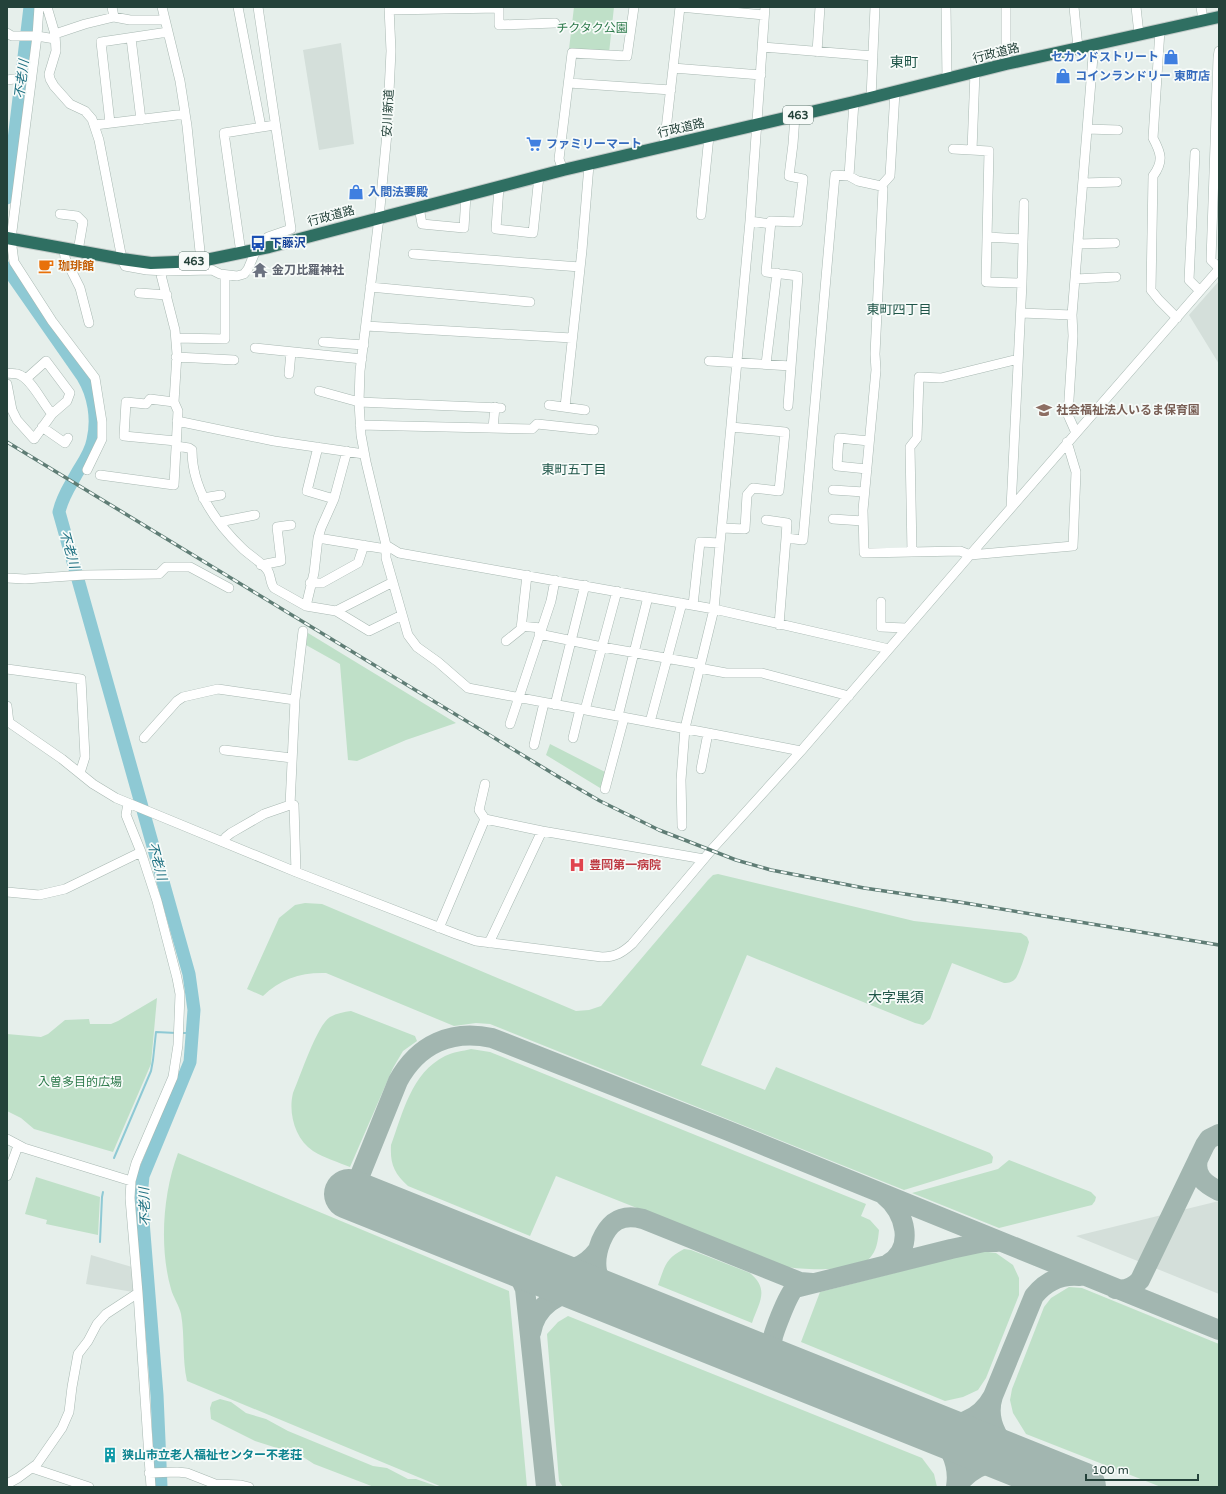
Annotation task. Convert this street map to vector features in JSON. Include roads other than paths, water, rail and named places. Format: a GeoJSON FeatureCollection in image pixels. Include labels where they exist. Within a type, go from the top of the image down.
{"type":"FeatureCollection","features":[{"type":"Feature","properties":{"kind":"highway","name":"行政道路"},"geometry":{"type":"LineString","coordinates":[[9,238],[151,263],[201,261],[269,247],[539,176],[796,116],[1006,64],[1219,17]]}},
{"type":"Feature","properties":{"kind":"street"},"geometry":{"type":"LineString","coordinates":[[39,7],[37,36],[9,238],[14,262],[52,321],[95,378],[102,422],[102,439],[87,470]]}},
{"type":"Feature","properties":{"kind":"street"},"geometry":{"type":"LineString","coordinates":[[46,7],[55,36],[56,51],[49,74],[50,79],[54,86],[70,104],[85,110],[95,125],[122,259],[125,266],[160,271],[212,270],[225,276],[237,276],[244,274],[248,269],[256,250]]}},
{"type":"Feature","properties":{"kind":"street"},"geometry":{"type":"LineString","coordinates":[[112,7],[114,17]]}},
{"type":"Feature","properties":{"kind":"street"},"geometry":{"type":"LineString","coordinates":[[162,7],[180,81],[201,261]]}},
{"type":"Feature","properties":{"kind":"street"},"geometry":{"type":"LineString","coordinates":[[238,7],[261,127]]}},
{"type":"Feature","properties":{"kind":"street"},"geometry":{"type":"LineString","coordinates":[[258,7],[291,229],[268,237],[269,247]]}},
{"type":"Feature","properties":{"kind":"street"},"geometry":{"type":"LineString","coordinates":[[564,170],[559,159],[572,53],[627,56],[634,7]]}},
{"type":"Feature","properties":{"kind":"street"},"geometry":{"type":"LineString","coordinates":[[664,147],[680,7],[764,11],[763,47],[750,221],[714,609],[685,728],[681,780],[682,826]]}},
{"type":"Feature","properties":{"kind":"street"},"geometry":{"type":"LineString","coordinates":[[817,52],[820,7]]}},
{"type":"Feature","properties":{"kind":"street"},"geometry":{"type":"LineString","coordinates":[[871,98],[875,7]]}},
{"type":"Feature","properties":{"kind":"street"},"geometry":{"type":"LineString","coordinates":[[946,7],[947,79]]}},
{"type":"Feature","properties":{"kind":"street"},"geometry":{"type":"LineString","coordinates":[[1006,7],[1006,64]]}},
{"type":"Feature","properties":{"kind":"street"},"geometry":{"type":"LineString","coordinates":[[1074,7],[1078,48]]}},
{"type":"Feature","properties":{"kind":"street"},"geometry":{"type":"LineString","coordinates":[[1136,7],[1139,34]]}},
{"type":"Feature","properties":{"kind":"street"},"geometry":{"type":"LineString","coordinates":[[1201,7],[1203,20]]}},
{"type":"Feature","properties":{"kind":"street"},"geometry":{"type":"LineString","coordinates":[[389,8],[499,8],[499,24],[555,23]]}},
{"type":"Feature","properties":{"kind":"street","name":"安川新道"},"geometry":{"type":"LineString","coordinates":[[389,8],[391,51],[390,93],[379,218],[362,359],[359,402],[360,425],[364,454],[386,547],[386,558],[408,634],[416,647],[438,662],[468,688],[800,751]]}},
{"type":"Feature","properties":{"kind":"street"},"geometry":{"type":"LineString","coordinates":[[10,37],[55,36],[85,24],[114,17],[130,20],[164,20]]}},
{"type":"Feature","properties":{"kind":"street"},"geometry":{"type":"LineString","coordinates":[[1160,30],[1153,138],[1160,152],[1159,167],[1153,176],[1151,290],[1177,318]]}},
{"type":"Feature","properties":{"kind":"street"},"geometry":{"type":"LineString","coordinates":[[110,124],[101,42],[168,32]]}},
{"type":"Feature","properties":{"kind":"street"},"geometry":{"type":"LineString","coordinates":[[131,38],[142,120]]}},
{"type":"Feature","properties":{"kind":"street"},"geometry":{"type":"LineString","coordinates":[[1076,433],[1068,415],[1073,336],[1072,315],[1094,44]]}},
{"type":"Feature","properties":{"kind":"street"},"geometry":{"type":"LineString","coordinates":[[763,47],[873,56]]}},
{"type":"Feature","properties":{"kind":"street"},"geometry":{"type":"LineString","coordinates":[[7,706],[8,722],[105,791],[131,804],[296,872],[463,937],[488,943],[602,957],[612,957],[620,954],[632,944],[704,859],[849,696],[906,628],[1219,268],[1211,260],[1219,51]]}},
{"type":"Feature","properties":{"kind":"street"},"geometry":{"type":"LineString","coordinates":[[673,68],[761,76]]}},
{"type":"Feature","properties":{"kind":"street"},"geometry":{"type":"LineString","coordinates":[[972,150],[975,72]]}},
{"type":"Feature","properties":{"kind":"street"},"geometry":{"type":"LineString","coordinates":[[569,83],[670,90]]}},
{"type":"Feature","properties":{"kind":"street"},"geometry":{"type":"LineString","coordinates":[[881,186],[890,176],[895,92]]}},
{"type":"Feature","properties":{"kind":"street"},"geometry":{"type":"LineString","coordinates":[[848,176],[854,102]]}},
{"type":"Feature","properties":{"kind":"street"},"geometry":{"type":"LineString","coordinates":[[95,125],[185,114]]}},
{"type":"Feature","properties":{"kind":"street"},"geometry":{"type":"LineString","coordinates":[[750,221],[770,224],[771,221],[798,222],[803,179],[789,176],[794,144],[796,116]]}},
{"type":"Feature","properties":{"kind":"street"},"geometry":{"type":"LineString","coordinates":[[241,253],[224,133],[275,125]]}},
{"type":"Feature","properties":{"kind":"street"},"geometry":{"type":"LineString","coordinates":[[1087,129],[1118,130]]}},
{"type":"Feature","properties":{"kind":"street"},"geometry":{"type":"LineString","coordinates":[[701,215],[709,136]]}},
{"type":"Feature","properties":{"kind":"street"},"geometry":{"type":"LineString","coordinates":[[953,149],[989,152],[986,282],[1022,283]]}},
{"type":"Feature","properties":{"kind":"street"},"geometry":{"type":"LineString","coordinates":[[1195,154],[1189,280],[1200,291]]}},
{"type":"Feature","properties":{"kind":"street"},"geometry":{"type":"LineString","coordinates":[[565,407],[589,165]]}},
{"type":"Feature","properties":{"kind":"street"},"geometry":{"type":"LineString","coordinates":[[786,538],[803,540],[835,175],[848,176],[858,181],[881,186]]}},
{"type":"Feature","properties":{"kind":"street"},"geometry":{"type":"LineString","coordinates":[[500,186],[496,229],[533,233],[539,176]]}},
{"type":"Feature","properties":{"kind":"street"},"geometry":{"type":"LineString","coordinates":[[1083,183],[1117,182]]}},
{"type":"Feature","properties":{"kind":"street"},"geometry":{"type":"LineString","coordinates":[[881,186],[883,189],[875,354],[876,370],[864,492],[864,553],[960,552],[970,555],[1072,546],[1076,472],[1067,442]]}},
{"type":"Feature","properties":{"kind":"street"},"geometry":{"type":"LineString","coordinates":[[419,207],[422,224],[464,228],[466,195]]}},
{"type":"Feature","properties":{"kind":"street"},"geometry":{"type":"LineString","coordinates":[[1011,508],[1021,313],[1024,203]]}},
{"type":"Feature","properties":{"kind":"street"},"geometry":{"type":"LineString","coordinates":[[60,214],[77,216],[83,222],[78,251]]}},
{"type":"Feature","properties":{"kind":"street"},"geometry":{"type":"LineString","coordinates":[[770,224],[766,272],[798,276],[788,406]]}},
{"type":"Feature","properties":{"kind":"street"},"geometry":{"type":"LineString","coordinates":[[987,237],[1023,238]]}},
{"type":"Feature","properties":{"kind":"street"},"geometry":{"type":"LineString","coordinates":[[1078,244],[1115,243]]}},
{"type":"Feature","properties":{"kind":"street"},"geometry":{"type":"LineString","coordinates":[[64,248],[65,258],[80,288],[89,323]]}},
{"type":"Feature","properties":{"kind":"street"},"geometry":{"type":"LineString","coordinates":[[413,254],[580,267]]}},
{"type":"Feature","properties":{"kind":"street"},"geometry":{"type":"LineString","coordinates":[[100,476],[174,485],[178,411],[174,402],[176,338],[167,295],[160,271]]}},
{"type":"Feature","properties":{"kind":"street"},"geometry":{"type":"LineString","coordinates":[[766,364],[776,273]]}},
{"type":"Feature","properties":{"kind":"street"},"geometry":{"type":"LineString","coordinates":[[176,338],[225,339],[225,276]]}},
{"type":"Feature","properties":{"kind":"street"},"geometry":{"type":"LineString","coordinates":[[1075,279],[1116,277]]}},
{"type":"Feature","properties":{"kind":"street"},"geometry":{"type":"LineString","coordinates":[[370,287],[530,302]]}},
{"type":"Feature","properties":{"kind":"street"},"geometry":{"type":"LineString","coordinates":[[139,293],[167,295]]}},
{"type":"Feature","properties":{"kind":"street"},"geometry":{"type":"LineString","coordinates":[[1021,313],[1072,315]]}},
{"type":"Feature","properties":{"kind":"street"},"geometry":{"type":"LineString","coordinates":[[366,326],[572,338]]}},
{"type":"Feature","properties":{"kind":"street"},"geometry":{"type":"LineString","coordinates":[[323,342],[364,345]]}},
{"type":"Feature","properties":{"kind":"street"},"geometry":{"type":"LineString","coordinates":[[255,348],[362,359]]}},
{"type":"Feature","properties":{"kind":"street"},"geometry":{"type":"LineString","coordinates":[[289,374],[291,352]]}},
{"type":"Feature","properties":{"kind":"street"},"geometry":{"type":"LineString","coordinates":[[176,357],[234,360]]}},
{"type":"Feature","properties":{"kind":"street"},"geometry":{"type":"LineString","coordinates":[[912,552],[910,448],[917,438],[919,377],[941,378],[1018,359]]}},
{"type":"Feature","properties":{"kind":"street"},"geometry":{"type":"LineString","coordinates":[[709,361],[791,366]]}},
{"type":"Feature","properties":{"kind":"street"},"geometry":{"type":"LineString","coordinates":[[7,384],[12,410],[17,420],[34,439],[52,414],[67,401],[70,393],[46,362],[27,378]]}},
{"type":"Feature","properties":{"kind":"street"},"geometry":{"type":"LineString","coordinates":[[7,373],[18,374],[27,378],[52,414]]}},
{"type":"Feature","properties":{"kind":"street"},"geometry":{"type":"LineString","coordinates":[[319,391],[359,402],[498,408],[493,428]]}},
{"type":"Feature","properties":{"kind":"street"},"geometry":{"type":"LineString","coordinates":[[174,402],[150,399],[146,404],[126,402],[124,436],[176,443],[192,450],[192,465],[203,498],[219,522],[242,548],[267,570],[274,588],[306,606],[336,611],[369,631],[402,615]]}},
{"type":"Feature","properties":{"kind":"street"},"geometry":{"type":"LineString","coordinates":[[549,405],[585,410]]}},
{"type":"Feature","properties":{"kind":"street"},"geometry":{"type":"LineString","coordinates":[[177,421],[274,441],[364,454]]}},
{"type":"Feature","properties":{"kind":"street"},"geometry":{"type":"LineString","coordinates":[[360,425],[532,429],[537,424],[594,430]]}},
{"type":"Feature","properties":{"kind":"street"},"geometry":{"type":"LineString","coordinates":[[42,427],[65,443],[68,438]]}},
{"type":"Feature","properties":{"kind":"street"},"geometry":{"type":"LineString","coordinates":[[722,528],[745,529],[747,495],[753,488],[778,491],[785,432],[731,427]]}},
{"type":"Feature","properties":{"kind":"street"},"geometry":{"type":"LineString","coordinates":[[867,469],[837,466],[839,438],[869,441]]}},
{"type":"Feature","properties":{"kind":"street"},"geometry":{"type":"LineString","coordinates":[[318,447],[307,491],[334,499]]}},
{"type":"Feature","properties":{"kind":"street"},"geometry":{"type":"LineString","coordinates":[[306,606],[310,583],[314,573],[318,538],[334,499],[347,452]]}},
{"type":"Feature","properties":{"kind":"street"},"geometry":{"type":"LineString","coordinates":[[833,490],[864,492]]}},
{"type":"Feature","properties":{"kind":"street"},"geometry":{"type":"LineString","coordinates":[[203,498],[221,495]]}},
{"type":"Feature","properties":{"kind":"street"},"geometry":{"type":"LineString","coordinates":[[219,522],[255,515]]}},
{"type":"Feature","properties":{"kind":"street"},"geometry":{"type":"LineString","coordinates":[[833,519],[863,521]]}},
{"type":"Feature","properties":{"kind":"street"},"geometry":{"type":"LineString","coordinates":[[766,520],[787,522],[779,625]]}},
{"type":"Feature","properties":{"kind":"street"},"geometry":{"type":"LineString","coordinates":[[261,565],[281,561],[277,527],[291,525]]}},
{"type":"Feature","properties":{"kind":"street"},"geometry":{"type":"LineString","coordinates":[[318,538],[386,547],[399,553],[714,609],[888,649]]}},
{"type":"Feature","properties":{"kind":"street"},"geometry":{"type":"LineString","coordinates":[[693,605],[700,542],[720,543]]}},
{"type":"Feature","properties":{"kind":"street"},"geometry":{"type":"LineString","coordinates":[[310,583],[322,583],[358,563],[364,545]]}},
{"type":"Feature","properties":{"kind":"street"},"geometry":{"type":"LineString","coordinates":[[7,578],[25,579],[158,574],[166,567],[190,567],[229,588]]}},
{"type":"Feature","properties":{"kind":"street"},"geometry":{"type":"LineString","coordinates":[[506,641],[521,629],[527,575]]}},
{"type":"Feature","properties":{"kind":"street"},"geometry":{"type":"LineString","coordinates":[[510,724],[517,698],[551,601],[555,580]]}},
{"type":"Feature","properties":{"kind":"street"},"geometry":{"type":"LineString","coordinates":[[336,611],[393,582]]}},
{"type":"Feature","properties":{"kind":"street"},"geometry":{"type":"LineString","coordinates":[[555,705],[571,641],[580,585]]}},
{"type":"Feature","properties":{"kind":"street"},"geometry":{"type":"LineString","coordinates":[[573,738],[602,647],[617,591]]}},
{"type":"Feature","properties":{"kind":"street"},"geometry":{"type":"LineString","coordinates":[[605,789],[634,653],[648,597]]}},
{"type":"Feature","properties":{"kind":"street"},"geometry":{"type":"LineString","coordinates":[[881,602],[881,627],[906,628]]}},
{"type":"Feature","properties":{"kind":"street"},"geometry":{"type":"LineString","coordinates":[[650,722],[682,603]]}},
{"type":"Feature","properties":{"kind":"street"},"geometry":{"type":"LineString","coordinates":[[521,626],[571,641],[667,658],[726,673],[762,673],[849,696]]}},
{"type":"Feature","properties":{"kind":"street"},"geometry":{"type":"LineString","coordinates":[[290,805],[295,700],[303,631]]}},
{"type":"Feature","properties":{"kind":"street"},"geometry":{"type":"LineString","coordinates":[[7,669],[81,679],[85,757],[80,773]]}},
{"type":"Feature","properties":{"kind":"street"},"geometry":{"type":"LineString","coordinates":[[144,738],[177,701],[183,697],[218,689],[295,700]]}},
{"type":"Feature","properties":{"kind":"street"},"geometry":{"type":"LineString","coordinates":[[534,745],[544,703]]}},
{"type":"Feature","properties":{"kind":"street"},"geometry":{"type":"LineString","coordinates":[[701,769],[708,733]]}},
{"type":"Feature","properties":{"kind":"street"},"geometry":{"type":"LineString","coordinates":[[224,750],[292,758]]}},
{"type":"Feature","properties":{"kind":"street"},"geometry":{"type":"LineString","coordinates":[[485,784],[479,810],[485,819],[542,831],[704,859]]}},
{"type":"Feature","properties":{"kind":"street"},"geometry":{"type":"LineString","coordinates":[[131,804],[126,815],[141,852],[160,913],[178,978],[180,994],[178,1044],[173,1077],[136,1163],[131,1181],[130,1198],[138,1293],[156,1473],[151,1487]]}},
{"type":"Feature","properties":{"kind":"street"},"geometry":{"type":"LineString","coordinates":[[223,841],[231,833],[264,814],[294,805],[296,872]]}},
{"type":"Feature","properties":{"kind":"street"},"geometry":{"type":"LineString","coordinates":[[439,928],[485,819]]}},
{"type":"Feature","properties":{"kind":"street"},"geometry":{"type":"LineString","coordinates":[[488,943],[542,831]]}},
{"type":"Feature","properties":{"kind":"street"},"geometry":{"type":"LineString","coordinates":[[7,892],[38,895],[65,889],[141,852]]}},
{"type":"Feature","properties":{"kind":"street"},"geometry":{"type":"LineString","coordinates":[[7,1139],[18,1146],[131,1181]]}},
{"type":"Feature","properties":{"kind":"street"},"geometry":{"type":"LineString","coordinates":[[7,1176],[18,1146]]}},
{"type":"Feature","properties":{"kind":"street"},"geometry":{"type":"LineString","coordinates":[[7,1484],[37,1464],[59,1433],[69,1412],[78,1354],[102,1318],[138,1293]]}},
{"type":"Feature","properties":{"kind":"street"},"geometry":{"type":"LineString","coordinates":[[32,1468],[89,1487]]}},
{"type":"Feature","properties":{"kind":"street"},"geometry":{"type":"LineString","coordinates":[[156,1473],[187,1473],[215,1484],[241,1485],[249,1487]]}},
{"type":"Feature","properties":{"kind":"waterway","name":"不老川"},"geometry":{"type":"LineString","coordinates":[[7,198],[30,7]]}},
{"type":"Feature","properties":{"kind":"waterway","name":"不老川"},"geometry":{"type":"LineString","coordinates":[[7,268],[83,377],[90,391],[95,416],[92,444],[64,496],[59,512],[189,974],[194,1010],[190,1062],[143,1176],[141,1196],[157,1395],[161,1487]]}},
{"type":"Feature","properties":{"kind":"waterway"},"geometry":{"type":"LineString","coordinates":[[114,1158],[151,1071],[156,1032],[176,1033]]}},
{"type":"Feature","properties":{"kind":"waterway"},"geometry":{"type":"LineString","coordinates":[[181,1033],[191,1033]]}},
{"type":"Feature","properties":{"kind":"waterway"},"geometry":{"type":"LineString","coordinates":[[100,1242],[103,1192]]}},
{"type":"Feature","properties":{"kind":"railway"},"geometry":{"type":"LineString","coordinates":[[7,442],[562,779],[600,801],[659,830],[736,860],[771,870],[864,888],[959,902],[1219,945]]}},
{"type":"Feature","properties":{"kind":"place","name":"セカンドストリート"},"geometry":{"type":"Point","coordinates":[1171,57]}},
{"type":"Feature","properties":{"kind":"place","name":"コインランドリー 東町店"},"geometry":{"type":"Point","coordinates":[1063,76]}},
{"type":"Feature","properties":{"kind":"place","name":"ファミリーマート"},"geometry":{"type":"Point","coordinates":[534,144]}},
{"type":"Feature","properties":{"kind":"place","name":"入間法要殿"},"geometry":{"type":"Point","coordinates":[356,192]}},
{"type":"Feature","properties":{"kind":"place","name":"下藤沢"},"geometry":{"type":"Point","coordinates":[258,243]}},
{"type":"Feature","properties":{"kind":"place","name":"珈琲館"},"geometry":{"type":"Point","coordinates":[46,266]}},
{"type":"Feature","properties":{"kind":"place","name":"金刀比羅神社"},"geometry":{"type":"Point","coordinates":[260,270]}},
{"type":"Feature","properties":{"kind":"place","name":"社会福祉法人いるま保育園"},"geometry":{"type":"Point","coordinates":[1044,410]}},
{"type":"Feature","properties":{"kind":"place","name":"豊岡第一病院"},"geometry":{"type":"Point","coordinates":[577,865]}},
{"type":"Feature","properties":{"kind":"place","name":"狭山市立老人福祉センター不老荘"},"geometry":{"type":"Point","coordinates":[110,1455]}},
{"type":"Feature","properties":{"kind":"district","name":"東町"},"geometry":{"type":"Point","coordinates":[904,62]}},
{"type":"Feature","properties":{"kind":"district","name":"東町四丁目"},"geometry":{"type":"Point","coordinates":[899,309]}},
{"type":"Feature","properties":{"kind":"district","name":"東町五丁目"},"geometry":{"type":"Point","coordinates":[574,469]}},
{"type":"Feature","properties":{"kind":"district","name":"大字黒須"},"geometry":{"type":"Point","coordinates":[896,997]}},
{"type":"Feature","properties":{"kind":"park label","name":"チクタク公園"},"geometry":{"type":"Point","coordinates":[592,28]}},
{"type":"Feature","properties":{"kind":"park label","name":"入曽多目的広場"},"geometry":{"type":"Point","coordinates":[80,1082]}}]}
